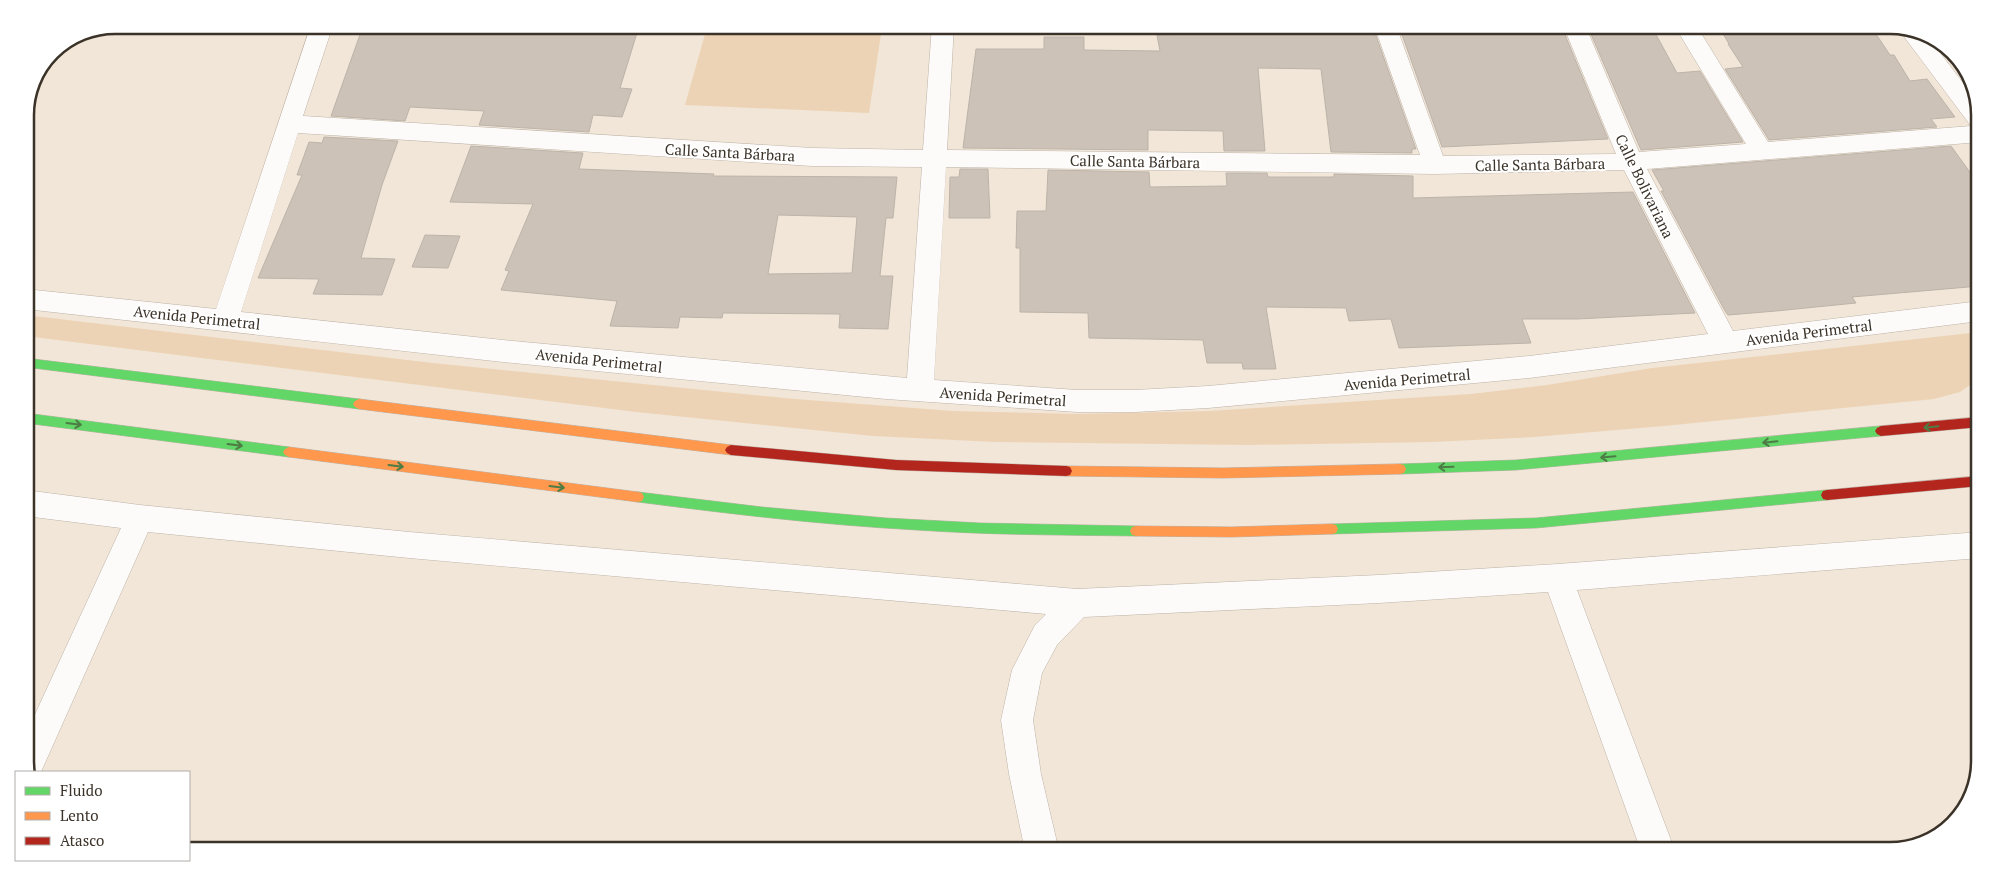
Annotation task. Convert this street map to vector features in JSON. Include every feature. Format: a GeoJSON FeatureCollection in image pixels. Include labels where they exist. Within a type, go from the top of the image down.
{"type":"FeatureCollection","features":[{"type":"Feature","properties":{"kind":"highway"},"geometry":{"type":"LineString","coordinates":[[34,363],[746,452],[896,465],[1048,471],[1272,472],[1516,465],[1971,421]]}},
{"type":"Feature","properties":{"kind":"highway"},"geometry":{"type":"LineString","coordinates":[[34,419],[731,509],[888,523],[1048,530],[1240,532],[1536,523],[1971,482]]}},
{"type":"Feature","properties":{"kind":"street"},"geometry":{"type":"LineString","coordinates":[[225,321],[319,34]]}},
{"type":"Feature","properties":{"kind":"street"},"geometry":{"type":"LineString","coordinates":[[920,390],[942,34]]}},
{"type":"Feature","properties":{"kind":"street"},"geometry":{"type":"LineString","coordinates":[[1388,34],[1435,164]]}},
{"type":"Feature","properties":{"kind":"street","name":"Calle Bolivariana"},"geometry":{"type":"LineString","coordinates":[[1578,34],[1631,161],[1726,342]]}},
{"type":"Feature","properties":{"kind":"street"},"geometry":{"type":"LineString","coordinates":[[1691,34],[1762,151]]}},
{"type":"Feature","properties":{"kind":"street"},"geometry":{"type":"LineString","coordinates":[[1917,39],[1971,109]]}},
{"type":"Feature","properties":{"kind":"street","name":"Calle Santa Bárbara"},"geometry":{"type":"LineString","coordinates":[[291,124],[812,157],[934,160],[1507,165],[1631,161],[1971,135]]}},
{"type":"Feature","properties":{"kind":"street","name":"Avenida Perimetral"},"geometry":{"type":"LineString","coordinates":[[34,300],[503,351],[920,390],[1077,401],[1135,401],[1208,397],[1530,367],[1971,312]]}},
{"type":"Feature","properties":{"kind":"street"},"geometry":{"type":"LineString","coordinates":[[34,504],[140,518],[409,545],[1077,603],[1379,589],[1558,578],[1971,546]]}},
{"type":"Feature","properties":{"kind":"street"},"geometry":{"type":"LineString","coordinates":[[34,752],[140,518]]}},
{"type":"Feature","properties":{"kind":"street"},"geometry":{"type":"LineString","coordinates":[[1558,578],[1655,842]]}},
{"type":"Feature","properties":{"kind":"street"},"geometry":{"type":"LineString","coordinates":[[1040,842],[1025,774],[1017,720],[1027,670],[1046,635],[1077,603]]}},
{"type":"Feature","properties":{"kind":"shaded area"},"geometry":{"type":"Polygon","coordinates":[[[705,34],[881,34],[869,113],[685,105],[705,34]]]}},
{"type":"Feature","properties":{"kind":"shaded area"},"geometry":{"type":"Polygon","coordinates":[[[34,316],[433,363],[795,399],[953,411],[1076,414],[1209,411],[1471,394],[1547,385],[1652,368],[1971,333],[1971,384],[1960,392],[1934,399],[1534,437],[1432,442],[1248,445],[995,442],[873,436],[636,412],[34,337],[34,316]]]}},
{"type":"Feature","properties":{"kind":"building"},"geometry":{"type":"Polygon","coordinates":[[[360,34],[637,34],[620,88],[632,89],[622,117],[593,115],[589,132],[479,125],[484,111],[410,107],[405,121],[331,116],[360,34]]]}},
{"type":"Feature","properties":{"kind":"building"},"geometry":{"type":"Polygon","coordinates":[[[1375,34],[1416,149],[1412,149],[1412,153],[1331,152],[1321,69],[1258,68],[1265,151],[1224,151],[1223,131],[1148,130],[1148,150],[963,148],[976,49],[1044,49],[1044,37],[1084,37],[1084,50],[1160,51],[1157,35],[1375,34]]]}},
{"type":"Feature","properties":{"kind":"building"},"geometry":{"type":"Polygon","coordinates":[[[1402,34],[1565,34],[1608,139],[1442,147],[1402,34]]]}},
{"type":"Feature","properties":{"kind":"building"},"geometry":{"type":"Polygon","coordinates":[[[1591,34],[1656,34],[1677,73],[1700,71],[1743,142],[1641,150],[1591,34]]]}},
{"type":"Feature","properties":{"kind":"building"},"geometry":{"type":"Polygon","coordinates":[[[1723,34],[1876,34],[1890,55],[1894,55],[1910,81],[1927,79],[1955,117],[1931,119],[1937,127],[1769,140],[1725,69],[1743,67],[1723,34]]]}},
{"type":"Feature","properties":{"kind":"building"},"geometry":{"type":"Polygon","coordinates":[[[324,137],[398,141],[382,185],[361,258],[395,259],[382,295],[313,294],[319,279],[258,278],[302,175],[297,175],[309,142],[322,143],[324,137]]]}},
{"type":"Feature","properties":{"kind":"building"},"geometry":{"type":"Polygon","coordinates":[[[471,146],[583,153],[579,169],[714,174],[713,176],[897,177],[893,218],[886,218],[880,276],[893,276],[888,329],[839,328],[840,314],[723,313],[722,318],[680,317],[678,328],[610,326],[617,301],[501,290],[509,271],[505,270],[533,204],[450,202],[471,146]],[[778,215],[768,274],[852,273],[857,217],[778,215]]]}},
{"type":"Feature","properties":{"kind":"building"},"geometry":{"type":"Polygon","coordinates":[[[1951,146],[1971,174],[1971,287],[1852,297],[1856,303],[1728,315],[1661,191],[1664,191],[1652,170],[1951,146]]]}},
{"type":"Feature","properties":{"kind":"building"},"geometry":{"type":"Polygon","coordinates":[[[960,169],[988,169],[990,218],[949,218],[950,177],[959,177],[960,169]]]}},
{"type":"Feature","properties":{"kind":"building"},"geometry":{"type":"Polygon","coordinates":[[[1048,170],[1149,172],[1150,187],[1227,186],[1226,173],[1267,173],[1268,177],[1334,177],[1334,174],[1413,176],[1413,198],[1633,192],[1695,313],[1577,319],[1522,319],[1531,343],[1399,348],[1391,319],[1349,321],[1346,308],[1266,307],[1276,369],[1243,369],[1242,363],[1207,363],[1203,340],[1089,338],[1088,313],[1020,312],[1020,248],[1016,248],[1017,211],[1046,211],[1048,170]]]}},
{"type":"Feature","properties":{"kind":"building"},"geometry":{"type":"Polygon","coordinates":[[[425,235],[460,236],[448,268],[412,267],[425,235]]]}},
{"type":"Feature","properties":{"kind":"traffic: fast"},"geometry":{"type":"LineString","coordinates":[[34,363],[359,404]]}},
{"type":"Feature","properties":{"kind":"traffic: fast"},"geometry":{"type":"LineString","coordinates":[[34,419],[289,452]]}},
{"type":"Feature","properties":{"kind":"traffic: fast"},"geometry":{"type":"LineString","coordinates":[[1400,469],[1516,465],[1881,431]]}},
{"type":"Feature","properties":{"kind":"traffic: fast"},"geometry":{"type":"LineString","coordinates":[[1332,529],[1536,523],[1827,495]]}},
{"type":"Feature","properties":{"kind":"traffic: fast"},"geometry":{"type":"LineString","coordinates":[[638,497],[762,512],[886,523],[1042,530],[1136,531]]}},
{"type":"Feature","properties":{"kind":"traffic: slow"},"geometry":{"type":"LineString","coordinates":[[359,404],[731,450]]}},
{"type":"Feature","properties":{"kind":"traffic: slow"},"geometry":{"type":"LineString","coordinates":[[289,452],[638,497]]}},
{"type":"Feature","properties":{"kind":"traffic: slow"},"geometry":{"type":"LineString","coordinates":[[1066,471],[1223,473],[1400,469]]}},
{"type":"Feature","properties":{"kind":"traffic: slow"},"geometry":{"type":"LineString","coordinates":[[1136,531],[1231,532],[1332,529]]}},
{"type":"Feature","properties":{"kind":"traffic: jam"},"geometry":{"type":"LineString","coordinates":[[1881,431],[1971,423]]}},
{"type":"Feature","properties":{"kind":"traffic: jam"},"geometry":{"type":"LineString","coordinates":[[731,450],[896,465],[1066,471]]}},
{"type":"Feature","properties":{"kind":"traffic: jam"},"geometry":{"type":"LineString","coordinates":[[1827,495],[1971,482]]}}]}
